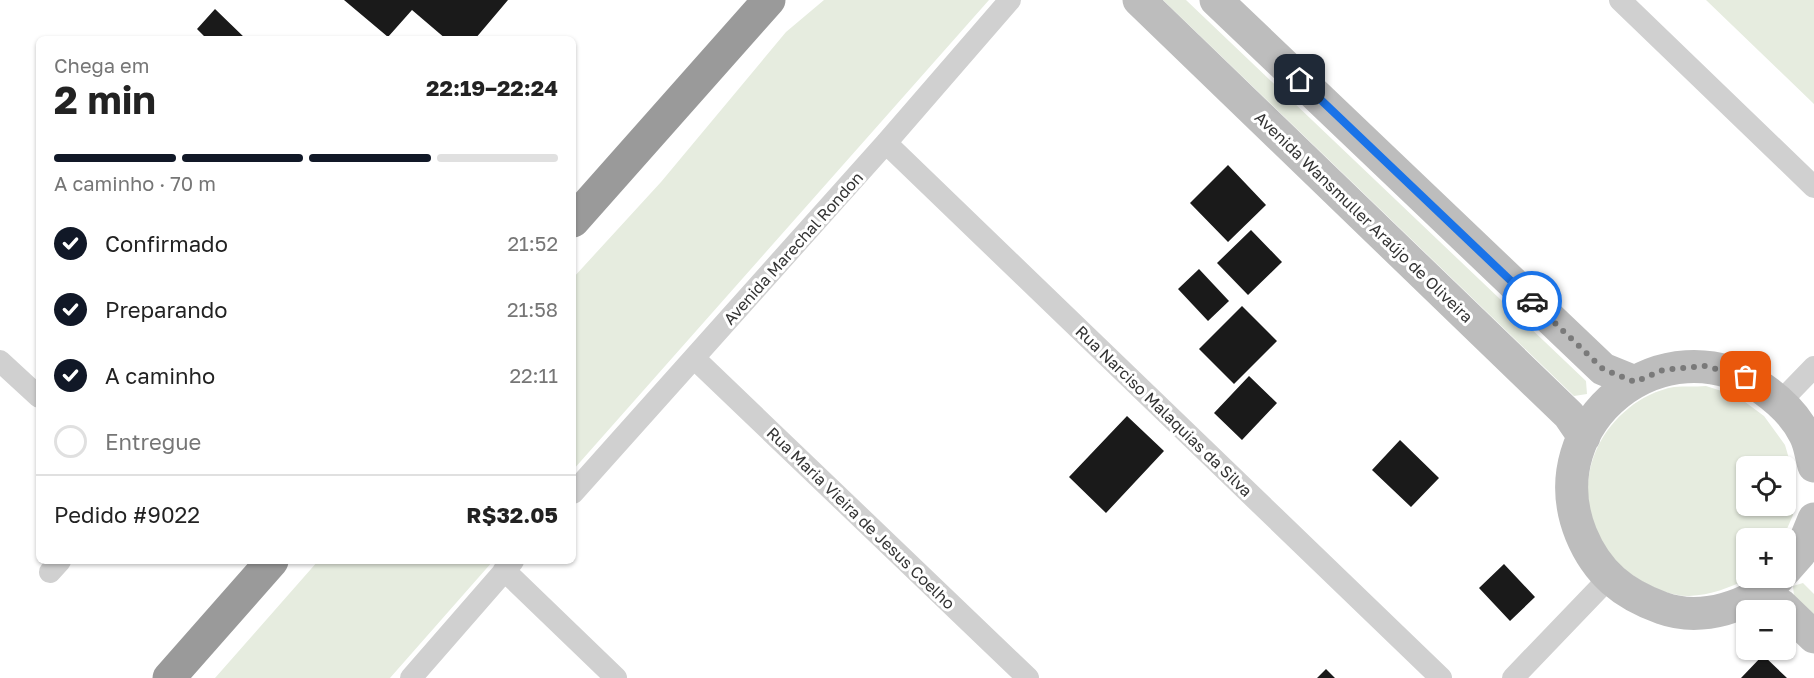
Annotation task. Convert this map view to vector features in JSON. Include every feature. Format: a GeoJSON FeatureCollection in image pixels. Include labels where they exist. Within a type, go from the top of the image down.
{"type":"FeatureCollection","features":[{"type":"Feature","properties":{"kind":"highway"},"geometry":{"type":"LineString","coordinates":[[576,218],[758,7],[793,0]]}},
{"type":"Feature","properties":{"kind":"highway"},"geometry":{"type":"LineString","coordinates":[[169,678],[269,564]]}},
{"type":"Feature","properties":{"kind":"street","name":"Avenida Marechal Rondon"},"geometry":{"type":"LineString","coordinates":[[576,490],[886,143],[1010,0]]}},
{"type":"Feature","properties":{"kind":"street","name":"Avenida Wansmuller Araújo de Oliveira"},"geometry":{"type":"LineString","coordinates":[[1139,0],[1569,415],[1584,437]]}},
{"type":"Feature","properties":{"kind":"street"},"geometry":{"type":"LineString","coordinates":[[1216,0],[1603,369],[1635,382]]}},
{"type":"Feature","properties":{"kind":"street"},"geometry":{"type":"LineString","coordinates":[[1620,0],[1814,187]]}},
{"type":"Feature","properties":{"kind":"street","name":"Rua Narciso Malaquias da Silva"},"geometry":{"type":"LineString","coordinates":[[886,143],[1441,678]]}},
{"type":"Feature","properties":{"kind":"street","name":"Rua Maria Vieira de Jesus Coelho"},"geometry":{"type":"LineString","coordinates":[[694,358],[1028,678]]}},
{"type":"Feature","properties":{"kind":"street"},"geometry":{"type":"LineString","coordinates":[[0,361],[36,395]]}},
{"type":"Feature","properties":{"kind":"street"},"geometry":{"type":"LineString","coordinates":[[1766,588],[1738,605],[1705,612],[1670,610],[1638,599],[1609,578],[1588,551],[1575,518],[1571,484],[1578,449],[1593,418],[1624,388],[1663,370],[1705,366],[1746,377],[1781,401],[1805,435],[1814,466]]}},
{"type":"Feature","properties":{"kind":"street"},"geometry":{"type":"LineString","coordinates":[[1781,401],[1814,367]]}},
{"type":"Feature","properties":{"kind":"street"},"geometry":{"type":"LineString","coordinates":[[1800,565],[1814,519]]}},
{"type":"Feature","properties":{"kind":"street"},"geometry":{"type":"LineString","coordinates":[[411,678],[508,566],[616,678]]}},
{"type":"Feature","properties":{"kind":"street"},"geometry":{"type":"LineString","coordinates":[[1513,678],[1609,578]]}},
{"type":"Feature","properties":{"kind":"street"},"geometry":{"type":"LineString","coordinates":[[1770,588],[1782,606],[1814,637]]}},
{"type":"Feature","properties":{"kind":"shaded area"},"geometry":{"type":"Polygon","coordinates":[[[824,0],[989,0],[576,467],[576,275],[661,182],[786,32],[824,0]]]}},
{"type":"Feature","properties":{"kind":"shaded area"},"geometry":{"type":"Polygon","coordinates":[[[1163,0],[1186,0],[1586,381],[1587,394],[1574,396],[1163,0]]]}},
{"type":"Feature","properties":{"kind":"shaded area"},"geometry":{"type":"Polygon","coordinates":[[[1706,0],[1814,0],[1814,104],[1706,0]]]}},
{"type":"Feature","properties":{"kind":"shaded area"},"geometry":{"type":"Polygon","coordinates":[[[1706,386],[1737,396],[1764,416],[1785,445],[1788,456],[1736,456],[1736,516],[1793,516],[1787,528],[1736,528],[1736,584],[1712,593],[1689,596],[1675,595],[1649,585],[1616,561],[1601,541],[1592,519],[1588,496],[1590,472],[1597,448],[1610,427],[1634,404],[1668,388],[1706,386]]]}},
{"type":"Feature","properties":{"kind":"shaded area"},"geometry":{"type":"Polygon","coordinates":[[[315,564],[490,564],[390,678],[215,678],[315,564]]]}},
{"type":"Feature","properties":{"kind":"shaded area"},"geometry":{"type":"Polygon","coordinates":[[[1803,583],[1814,594],[1814,615],[1794,596],[1793,588],[1796,588],[1796,585],[1803,583]]]}},
{"type":"Feature","properties":{"kind":"building"},"geometry":{"type":"Polygon","coordinates":[[[344,0],[508,0],[478,36],[442,36],[412,10],[387,36],[344,0]]]}},
{"type":"Feature","properties":{"kind":"building"},"geometry":{"type":"Polygon","coordinates":[[[215,9],[243,36],[204,36],[197,29],[215,9]]]}},
{"type":"Feature","properties":{"kind":"building"},"geometry":{"type":"Polygon","coordinates":[[[1228,165],[1266,205],[1228,242],[1190,203],[1228,165]]]}},
{"type":"Feature","properties":{"kind":"building"},"geometry":{"type":"Polygon","coordinates":[[[1251,230],[1282,262],[1248,295],[1217,263],[1251,230]]]}},
{"type":"Feature","properties":{"kind":"building"},"geometry":{"type":"Polygon","coordinates":[[[1199,269],[1229,301],[1208,321],[1178,289],[1199,269]]]}},
{"type":"Feature","properties":{"kind":"building"},"geometry":{"type":"Polygon","coordinates":[[[1242,306],[1277,341],[1234,384],[1199,349],[1242,306]]]}},
{"type":"Feature","properties":{"kind":"building"},"geometry":{"type":"Polygon","coordinates":[[[1249,376],[1277,403],[1242,440],[1214,413],[1249,376]]]}},
{"type":"Feature","properties":{"kind":"building"},"geometry":{"type":"Polygon","coordinates":[[[1127,416],[1164,451],[1106,513],[1069,477],[1127,416]]]}},
{"type":"Feature","properties":{"kind":"building"},"geometry":{"type":"Polygon","coordinates":[[[1400,440],[1439,478],[1411,507],[1372,470],[1400,440]]]}},
{"type":"Feature","properties":{"kind":"building"},"geometry":{"type":"Polygon","coordinates":[[[1504,564],[1535,597],[1510,621],[1479,588],[1504,564]]]}},
{"type":"Feature","properties":{"kind":"building"},"geometry":{"type":"Polygon","coordinates":[[[1758,660],[1768,660],[1787,678],[1741,678],[1758,660]]]}},
{"type":"Feature","properties":{"kind":"building"},"geometry":{"type":"Polygon","coordinates":[[[1326,669],[1335,678],[1317,678],[1326,669]]]}},
{"type":"Feature","properties":{"kind":"way so far"},"geometry":{"type":"LineString","coordinates":[[1532,301],[1603,369],[1635,382],[1663,370],[1705,366],[1746,377]]}},
{"type":"Feature","properties":{"kind":"route"},"geometry":{"type":"LineString","coordinates":[[1300,80],[1532,301]]}}]}
